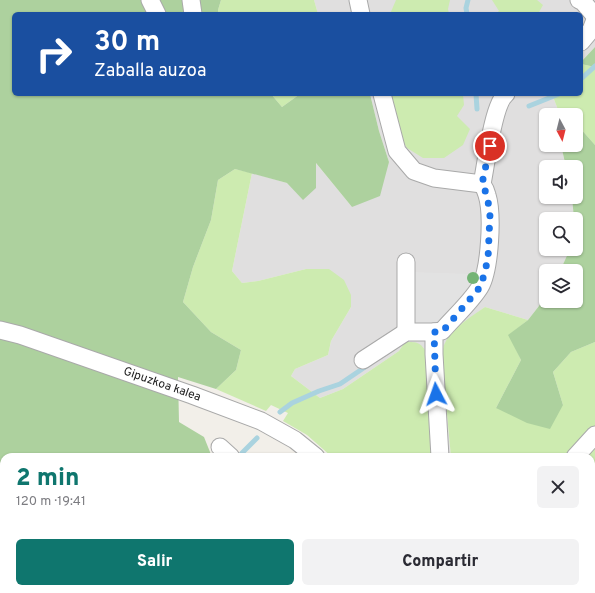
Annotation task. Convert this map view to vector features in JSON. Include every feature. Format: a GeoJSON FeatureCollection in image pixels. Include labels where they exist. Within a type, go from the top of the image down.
{"type":"FeatureCollection","features":[{"type":"Feature","properties":{"kind":"street"},"geometry":{"type":"LineString","coordinates":[[150,0],[156,12]]}},
{"type":"Feature","properties":{"kind":"street"},"geometry":{"type":"LineString","coordinates":[[191,0],[193,12]]}},
{"type":"Feature","properties":{"kind":"street"},"geometry":{"type":"LineString","coordinates":[[358,0],[361,12]]}},
{"type":"Feature","properties":{"kind":"street"},"geometry":{"type":"LineString","coordinates":[[579,0],[583,2],[595,16]]}},
{"type":"Feature","properties":{"kind":"street"},"geometry":{"type":"LineString","coordinates":[[583,40],[591,30],[595,20]]}},
{"type":"Feature","properties":{"kind":"street"},"geometry":{"type":"LineString","coordinates":[[383,96],[397,152],[414,171],[434,178],[482,184]]}},
{"type":"Feature","properties":{"kind":"street"},"geometry":{"type":"LineString","coordinates":[[363,360],[406,332],[442,332],[481,286],[488,259],[490,228],[490,214],[487,195],[482,184],[496,111],[503,96]]}},
{"type":"Feature","properties":{"kind":"street"},"geometry":{"type":"LineString","coordinates":[[406,262],[406,332]]}},
{"type":"Feature","properties":{"kind":"street","name":"Gipuzkoa kalea"},"geometry":{"type":"LineString","coordinates":[[0,330],[20,335],[192,395],[261,421],[295,440],[311,453]]}},
{"type":"Feature","properties":{"kind":"street"},"geometry":{"type":"LineString","coordinates":[[434,332],[440,453]]}},
{"type":"Feature","properties":{"kind":"street"},"geometry":{"type":"LineString","coordinates":[[579,453],[595,435]]}},
{"type":"Feature","properties":{"kind":"shaded area"},"geometry":{"type":"Polygon","coordinates":[[[314,0],[595,0],[595,47],[583,60],[583,12],[317,12],[314,0]]]}},
{"type":"Feature","properties":{"kind":"shaded area"},"geometry":{"type":"Polygon","coordinates":[[[370,96],[553,96],[557,108],[539,108],[539,152],[563,152],[564,160],[539,160],[539,204],[573,204],[573,212],[539,212],[539,256],[567,256],[563,264],[539,264],[539,306],[528,320],[485,307],[463,323],[448,338],[443,348],[442,361],[451,453],[434,453],[405,342],[399,351],[343,389],[320,398],[291,376],[295,369],[328,355],[331,341],[351,307],[306,269],[258,281],[242,283],[232,271],[252,173],[287,183],[315,162],[352,207],[389,162],[379,131],[370,96]]]}},
{"type":"Feature","properties":{"kind":"shaded area"},"geometry":{"type":"Polygon","coordinates":[[[410,272],[472,274],[472,287],[457,301],[441,326],[411,325],[410,272]]]}},
{"type":"Feature","properties":{"kind":"green space"},"geometry":{"type":"Polygon","coordinates":[[[0,0],[221,0],[218,12],[12,12],[12,96],[273,96],[282,107],[297,96],[370,96],[379,131],[389,162],[380,196],[352,207],[316,163],[316,188],[303,200],[287,183],[235,169],[218,180],[211,220],[193,267],[183,302],[211,332],[241,350],[236,370],[216,389],[178,377],[179,422],[204,437],[210,453],[0,453],[0,0]]]}},
{"type":"Feature","properties":{"kind":"green space"},"geometry":{"type":"Polygon","coordinates":[[[221,0],[314,0],[317,12],[218,12],[221,0]]]}},
{"type":"Feature","properties":{"kind":"green space"},"geometry":{"type":"Polygon","coordinates":[[[396,0],[450,0],[449,12],[391,12],[396,0]]]}},
{"type":"Feature","properties":{"kind":"green space"},"geometry":{"type":"Polygon","coordinates":[[[492,0],[537,0],[543,5],[539,12],[498,12],[499,11],[492,0]]]}},
{"type":"Feature","properties":{"kind":"green space"},"geometry":{"type":"Polygon","coordinates":[[[595,47],[595,67],[583,64],[583,60],[595,47]]]}},
{"type":"Feature","properties":{"kind":"green space"},"geometry":{"type":"Polygon","coordinates":[[[583,64],[595,67],[595,145],[583,131],[583,108],[557,108],[553,96],[583,96],[583,64]]]}},
{"type":"Feature","properties":{"kind":"green space"},"geometry":{"type":"Polygon","coordinates":[[[273,96],[297,96],[282,107],[273,96]]]}},
{"type":"Feature","properties":{"kind":"green space"},"geometry":{"type":"Polygon","coordinates":[[[390,96],[463,96],[464,105],[457,116],[470,129],[463,145],[444,158],[423,158],[407,148],[396,131],[390,96]]]}},
{"type":"Feature","properties":{"kind":"green space"},"geometry":{"type":"Polygon","coordinates":[[[583,131],[595,145],[595,342],[571,352],[553,372],[563,405],[550,429],[527,423],[496,408],[521,360],[508,335],[528,320],[539,306],[539,308],[583,308],[583,264],[563,264],[567,256],[583,256],[583,212],[573,212],[573,204],[583,204],[583,160],[564,160],[563,152],[583,152],[583,131]]]}},
{"type":"Feature","properties":{"kind":"green space"},"geometry":{"type":"Polygon","coordinates":[[[235,169],[252,173],[232,271],[242,283],[258,281],[306,269],[329,269],[344,280],[351,295],[351,307],[331,341],[328,355],[295,369],[291,376],[320,398],[343,389],[399,351],[405,342],[418,343],[427,353],[435,453],[327,453],[307,435],[283,421],[288,413],[271,405],[266,411],[216,389],[236,370],[241,350],[211,332],[183,302],[193,267],[211,220],[218,180],[235,169]]]}},
{"type":"Feature","properties":{"kind":"green space"},"geometry":{"type":"Polygon","coordinates":[[[485,307],[528,320],[509,335],[521,360],[496,408],[563,405],[553,372],[571,352],[595,342],[595,453],[451,453],[442,354],[445,343],[449,337],[467,320],[485,307]]]}},
{"type":"Feature","properties":{"kind":"waterway"},"geometry":{"type":"LineString","coordinates":[[467,12],[468,0]]}},
{"type":"Feature","properties":{"kind":"waterway"},"geometry":{"type":"LineString","coordinates":[[583,77],[595,66]]}},
{"type":"Feature","properties":{"kind":"waterway"},"geometry":{"type":"LineString","coordinates":[[476,96],[477,109]]}},
{"type":"Feature","properties":{"kind":"waterway"},"geometry":{"type":"LineString","coordinates":[[529,106],[554,96]]}},
{"type":"Feature","properties":{"kind":"waterway"},"geometry":{"type":"LineString","coordinates":[[280,412],[292,403],[319,391],[340,384],[368,365]]}},
{"type":"Feature","properties":{"kind":"waterway"},"geometry":{"type":"LineString","coordinates":[[242,453],[257,438]]}},
{"type":"Feature","properties":{"kind":"route"},"geometry":{"type":"LineString","coordinates":[[436,394],[434,332],[442,332],[481,286],[488,259],[490,214],[487,195],[482,184],[490,146]]}}]}
